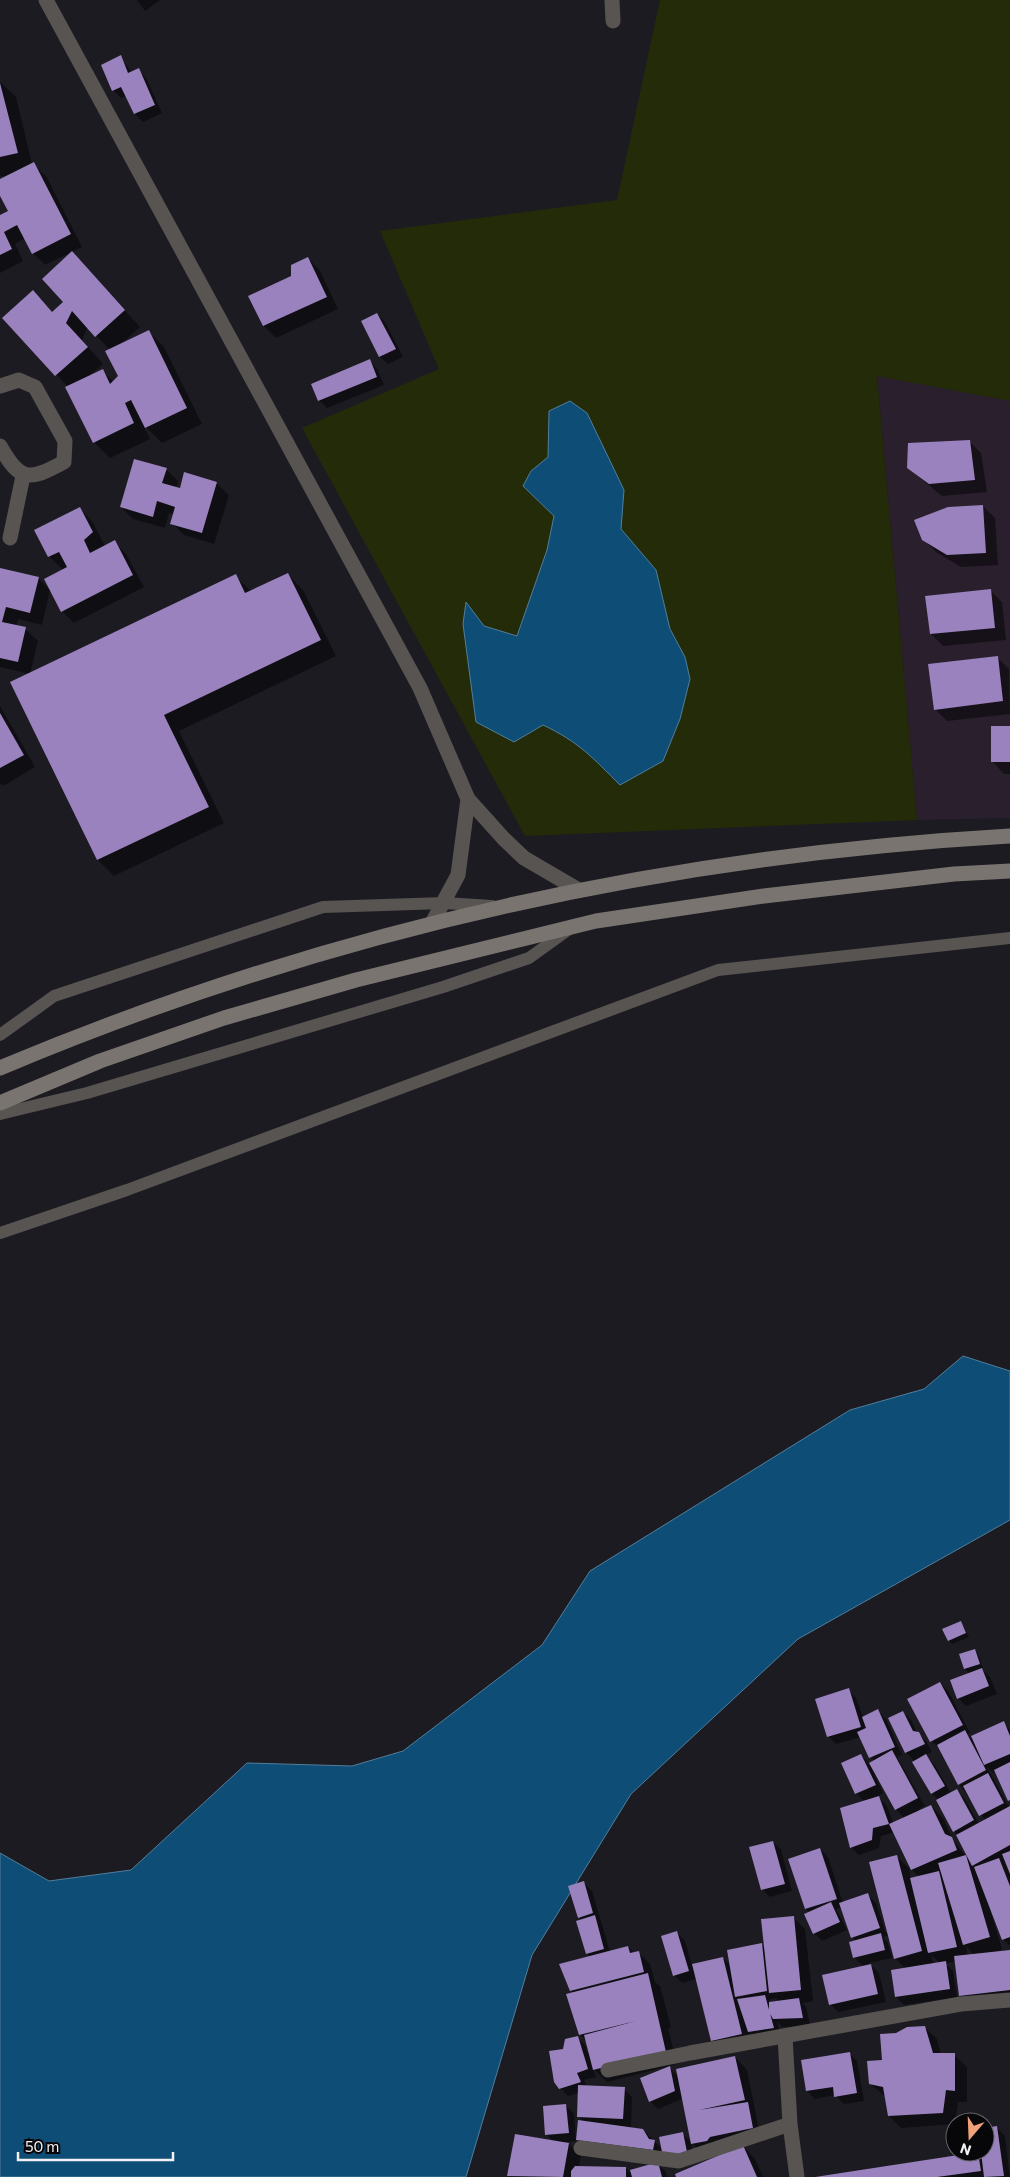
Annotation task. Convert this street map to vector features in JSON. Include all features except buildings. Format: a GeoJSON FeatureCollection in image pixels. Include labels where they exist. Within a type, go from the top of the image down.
{"type":"FeatureCollection","features":[{"type":"Feature","properties":{"kind":"main road"},"geometry":{"type":"LineString","coordinates":[[0,1068],[94,1029],[342,946],[577,889],[717,865],[1010,836]]}},
{"type":"Feature","properties":{"kind":"main road"},"geometry":{"type":"LineString","coordinates":[[0,1103],[100,1061],[224,1018],[356,980],[596,921],[764,896],[954,874],[1010,871]]}},
{"type":"Feature","properties":{"kind":"street"},"geometry":{"type":"LineString","coordinates":[[612,0],[613,20]]}},
{"type":"Feature","properties":{"kind":"street"},"geometry":{"type":"LineString","coordinates":[[48,1],[420,688],[468,799],[524,858],[577,889]]}},
{"type":"Feature","properties":{"kind":"street"},"geometry":{"type":"LineString","coordinates":[[0,386],[19,380],[35,387],[65,441],[64,462],[40,476],[23,476],[11,466],[0,446]]}},
{"type":"Feature","properties":{"kind":"street"},"geometry":{"type":"LineString","coordinates":[[10,538],[23,476]]}},
{"type":"Feature","properties":{"kind":"street"},"geometry":{"type":"LineString","coordinates":[[432,923],[458,876],[468,799]]}},
{"type":"Feature","properties":{"kind":"street"},"geometry":{"type":"LineString","coordinates":[[608,2070],[690,2052],[961,2004],[1010,2000]]}},
{"type":"Feature","properties":{"kind":"street"},"geometry":{"type":"LineString","coordinates":[[785,2036],[790,2124],[797,2177]]}},
{"type":"Feature","properties":{"kind":"street"},"geometry":{"type":"LineString","coordinates":[[581,2148],[679,2161],[790,2124]]}},
{"type":"Feature","properties":{"kind":"lane"},"geometry":{"type":"LineString","coordinates":[[0,1035],[54,996],[323,907],[444,904],[502,907]]}},
{"type":"Feature","properties":{"kind":"lane"},"geometry":{"type":"LineString","coordinates":[[0,1114],[87,1093],[443,987],[530,958],[571,927]]}},
{"type":"Feature","properties":{"kind":"lane"},"geometry":{"type":"LineString","coordinates":[[0,1233],[127,1190],[718,970],[1010,938]]}},
{"type":"Feature","properties":{"kind":"shaded area"},"geometry":{"type":"Polygon","coordinates":[[[877,375],[1010,401],[1010,818],[917,820],[877,375]]]}},
{"type":"Feature","properties":{"kind":"green space"},"geometry":{"type":"Polygon","coordinates":[[[660,0],[1010,0],[1010,401],[877,376],[917,820],[525,836],[302,428],[439,369],[380,231],[617,200],[660,0]]]}},
{"type":"Feature","properties":{"kind":"water"},"geometry":{"type":"Polygon","coordinates":[[[570,401],[587,413],[624,490],[621,529],[656,570],[670,629],[685,657],[690,679],[680,719],[663,761],[620,785],[576,744],[543,725],[514,742],[476,722],[463,624],[466,602],[484,626],[517,636],[547,550],[554,516],[523,486],[531,471],[548,457],[549,411],[570,401]]]}},
{"type":"Feature","properties":{"kind":"water"},"geometry":{"type":"Polygon","coordinates":[[[963,1356],[1010,1371],[1010,1520],[798,1639],[631,1794],[532,1955],[466,2177],[0,2177],[0,1853],[49,1881],[131,1870],[247,1763],[352,1766],[403,1751],[542,1645],[590,1571],[850,1410],[924,1389],[963,1356]]]}}]}
